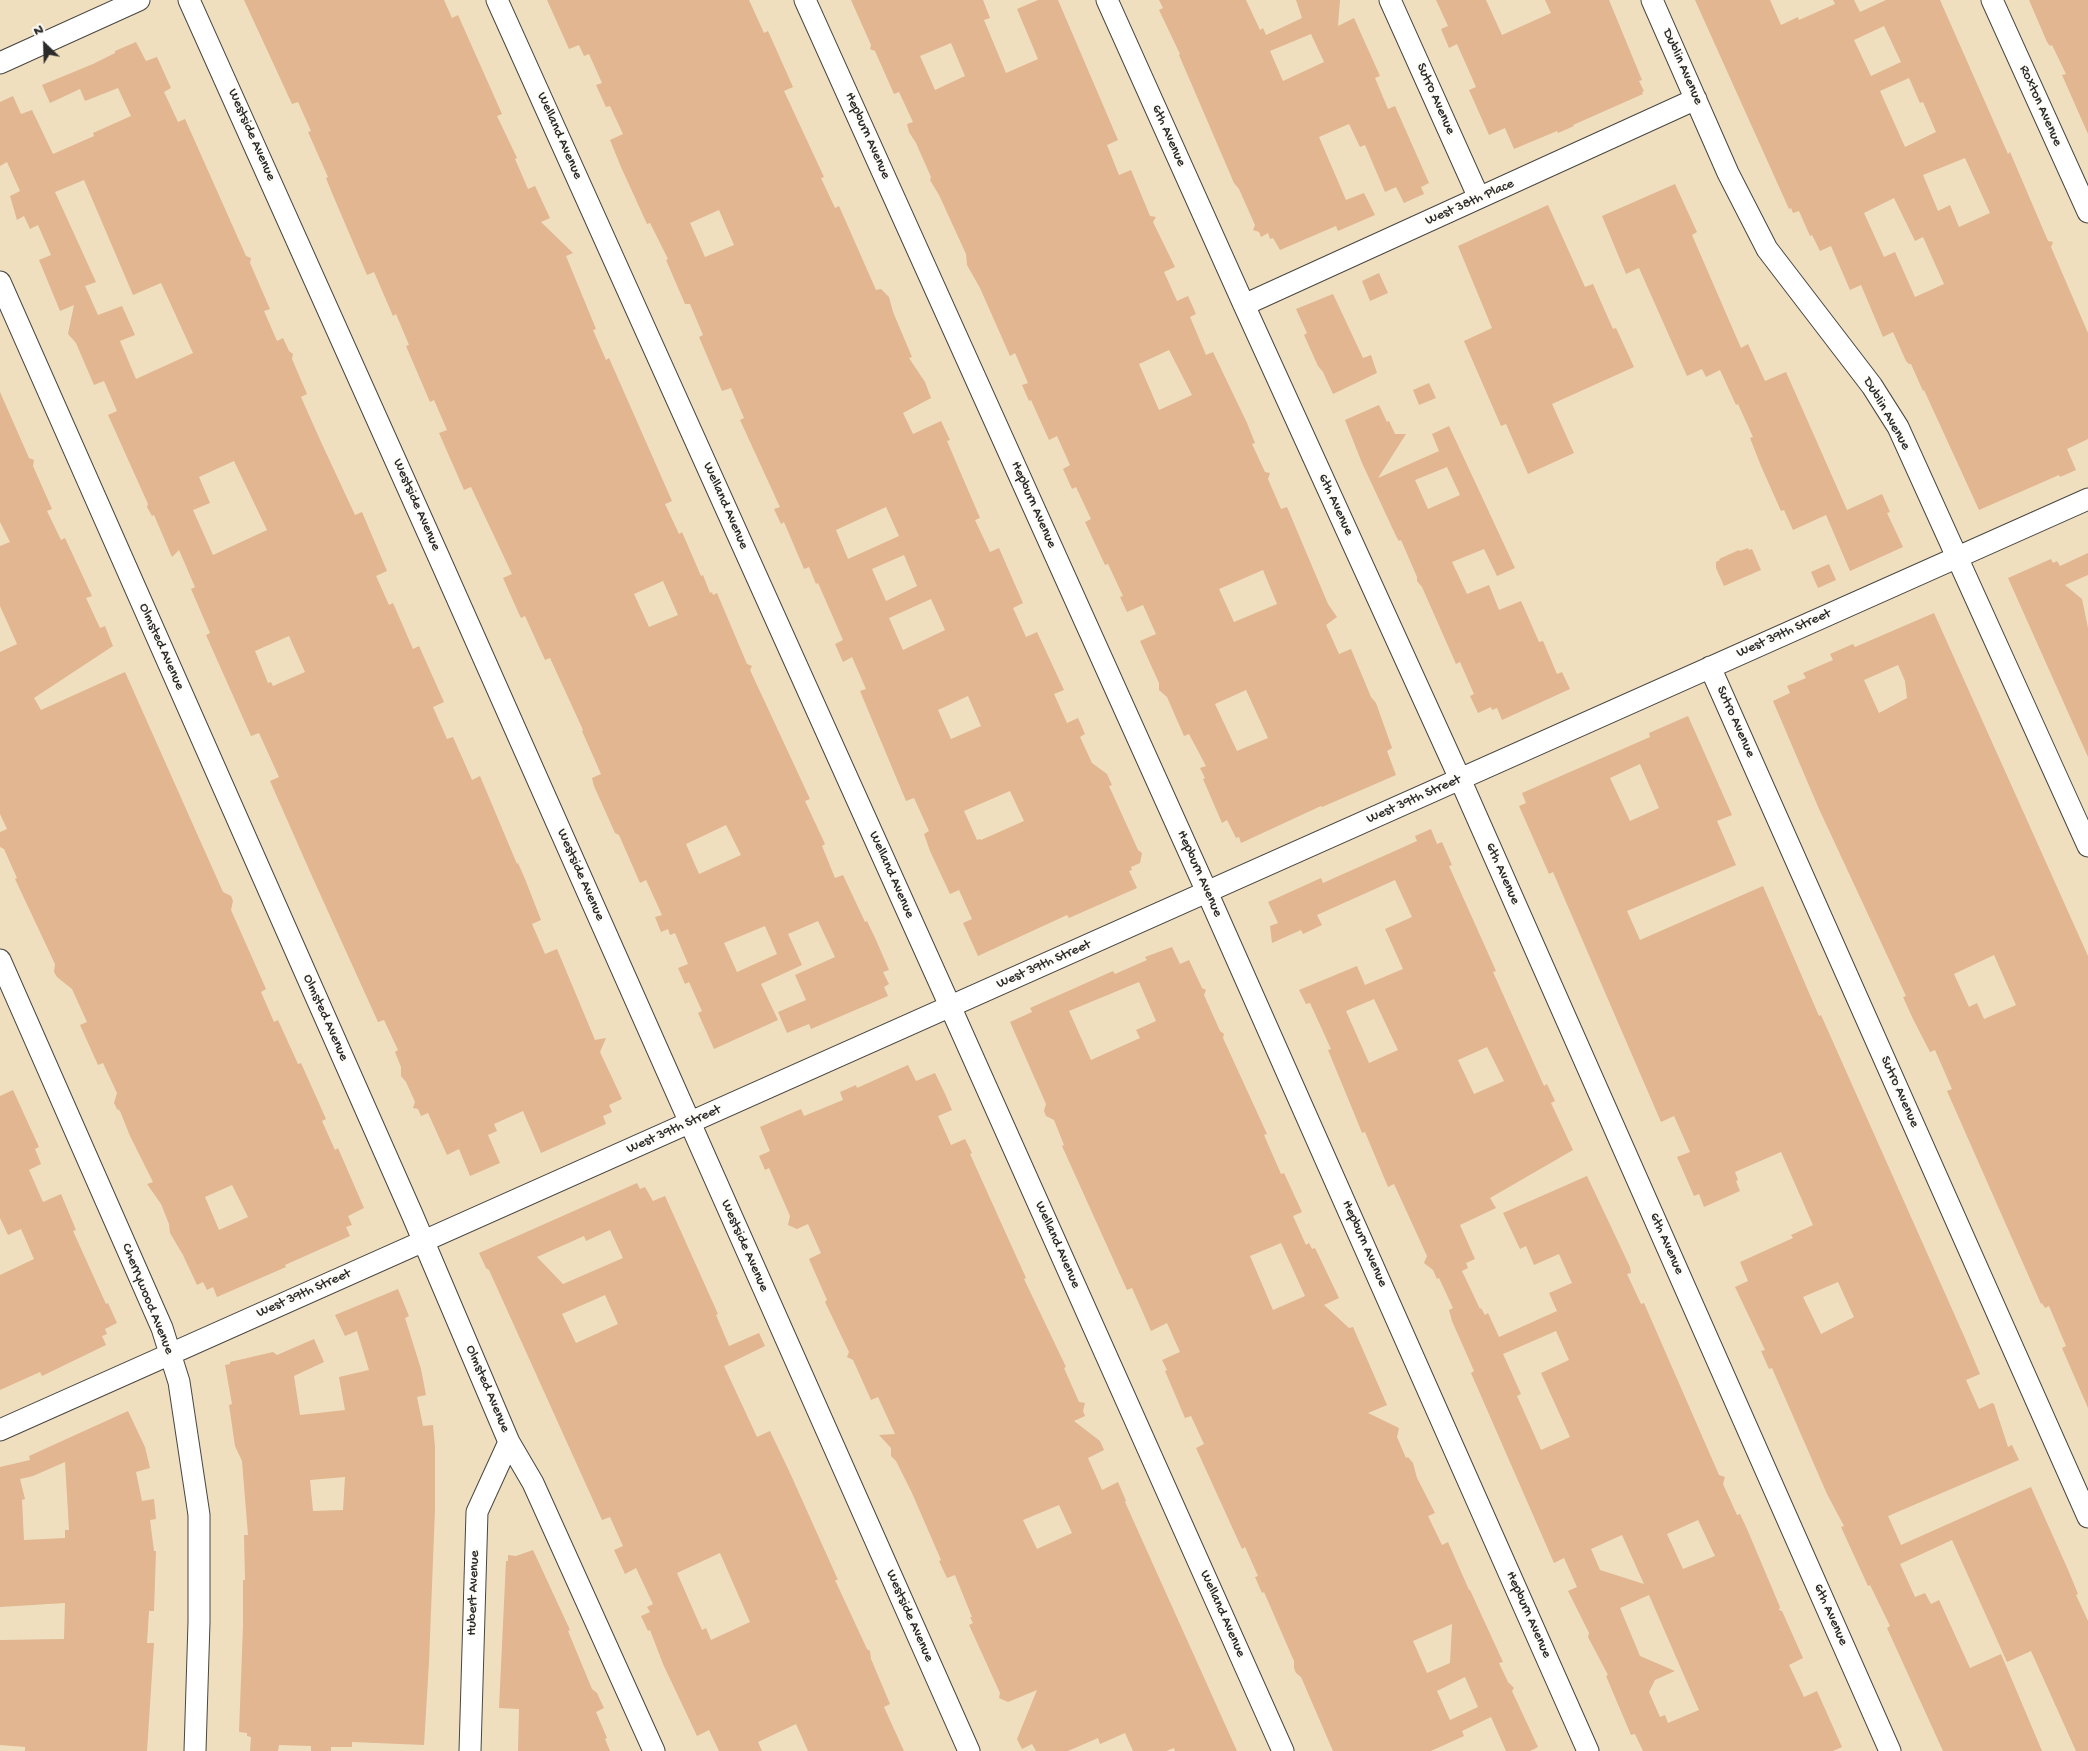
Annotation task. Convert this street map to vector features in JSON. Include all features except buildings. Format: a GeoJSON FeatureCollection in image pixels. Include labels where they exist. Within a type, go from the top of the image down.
{"type":"FeatureCollection","features":[{"type":"Feature","properties":{"kind":"street"},"geometry":{"type":"LineString","coordinates":[[0,63],[139,0]]}},
{"type":"Feature","properties":{"kind":"street","name":"Westside Avenue"},"geometry":{"type":"LineString","coordinates":[[190,0],[969,1751]]}},
{"type":"Feature","properties":{"kind":"street","name":"Welland Avenue"},"geometry":{"type":"LineString","coordinates":[[497,0],[1283,1751]]}},
{"type":"Feature","properties":{"kind":"street","name":"Hepburn Avenue"},"geometry":{"type":"LineString","coordinates":[[805,0],[1208,892],[1588,1751]]}},
{"type":"Feature","properties":{"kind":"street","name":"6th Avenue"},"geometry":{"type":"LineString","coordinates":[[1107,0],[1460,779],[1890,1751]]}},
{"type":"Feature","properties":{"kind":"street","name":"Sutro Avenue"},"geometry":{"type":"LineString","coordinates":[[1390,0],[1480,198]]}},
{"type":"Feature","properties":{"kind":"street","name":"Dublin Avenue"},"geometry":{"type":"LineString","coordinates":[[1652,0],[1728,173],[1767,249],[1872,386],[1898,427],[2088,846]]}},
{"type":"Feature","properties":{"kind":"street","name":"Roxton Avenue"},"geometry":{"type":"LineString","coordinates":[[1992,0],[2088,212]]}},
{"type":"Feature","properties":{"kind":"street","name":"West 38th Place"},"geometry":{"type":"LineString","coordinates":[[1244,305],[1696,99]]}},
{"type":"Feature","properties":{"kind":"street","name":"Olmsted Avenue"},"geometry":{"type":"LineString","coordinates":[[0,282],[424,1241],[509,1442],[533,1483],[654,1751]]}},
{"type":"Feature","properties":{"kind":"street","name":"West 39th Street"},"geometry":{"type":"LineString","coordinates":[[0,1430],[2088,499]]}},
{"type":"Feature","properties":{"kind":"street","name":"Sutro Avenue"},"geometry":{"type":"LineString","coordinates":[[1710,667],[2088,1517]]}},
{"type":"Feature","properties":{"kind":"street","name":"Cherrywood Avenue"},"geometry":{"type":"LineString","coordinates":[[0,960],[162,1328],[179,1382],[199,1515],[199,1622],[195,1751]]}},
{"type":"Feature","properties":{"kind":"street","name":"Hubert Avenue"},"geometry":{"type":"LineString","coordinates":[[470,1751],[477,1512],[509,1442]]}}]}
